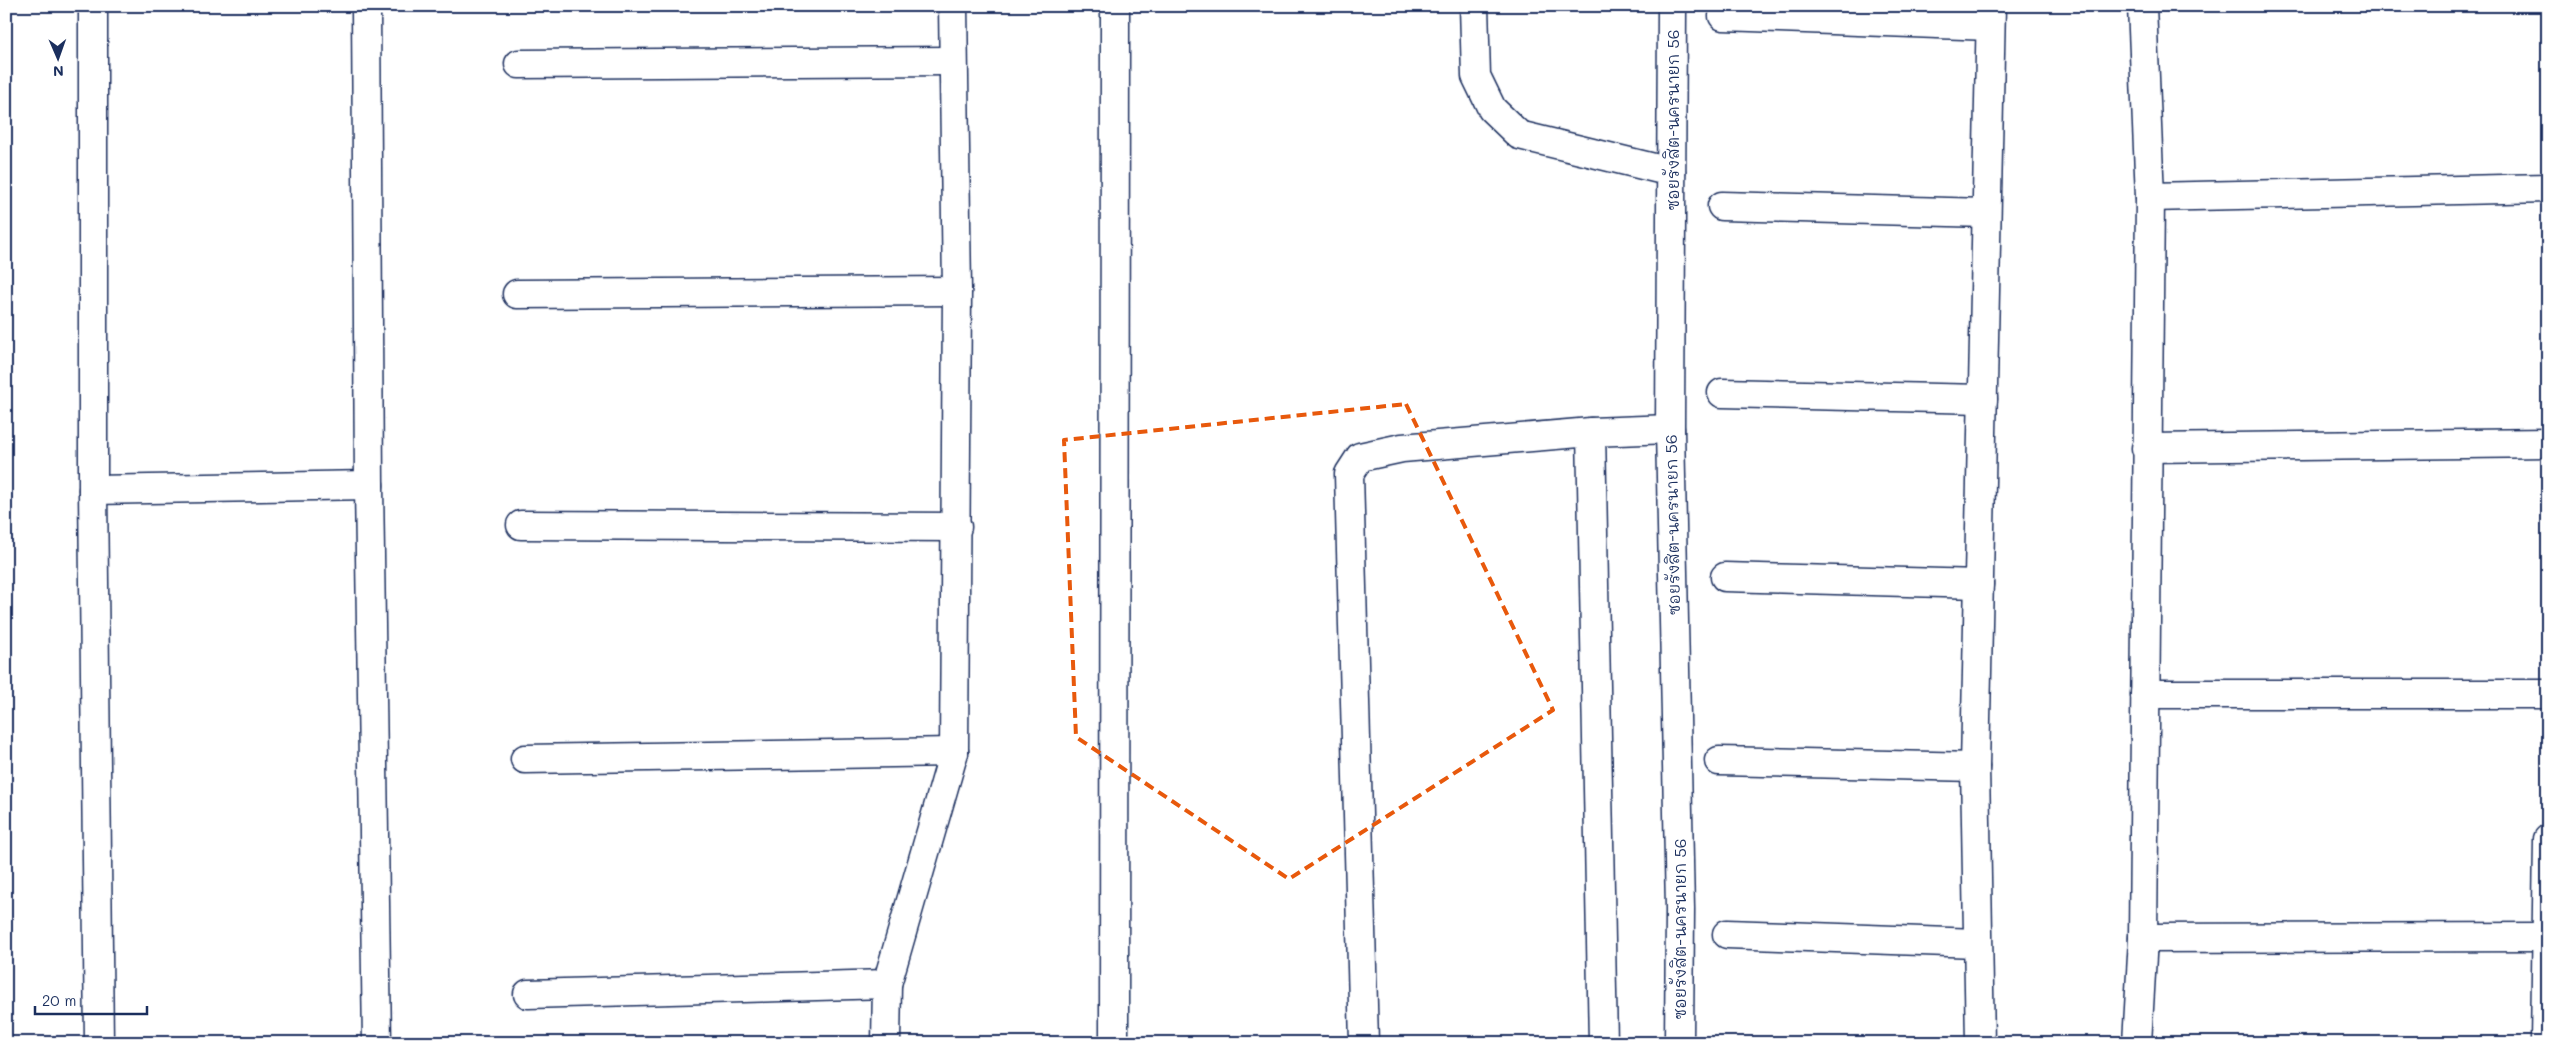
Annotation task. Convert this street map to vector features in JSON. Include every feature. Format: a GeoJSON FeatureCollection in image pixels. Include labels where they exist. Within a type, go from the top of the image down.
{"type":"FeatureCollection","features":[{"type":"Feature","properties":{"kind":"street"},"geometry":{"type":"LineString","coordinates":[[93,6],[93,490],[99,1043]]}},
{"type":"Feature","properties":{"kind":"street"},"geometry":{"type":"LineString","coordinates":[[366,6],[369,485],[377,1043]]}},
{"type":"Feature","properties":{"kind":"street"},"geometry":{"type":"LineString","coordinates":[[886,1043],[887,984],[954,752],[957,526],[957,291],[953,6]]}},
{"type":"Feature","properties":{"kind":"street"},"geometry":{"type":"LineString","coordinates":[[1114,1043],[1115,6]]}},
{"type":"Feature","properties":{"kind":"street"},"geometry":{"type":"LineString","coordinates":[[1474,6],[1476,76],[1492,109],[1519,135],[1671,172]]}},
{"type":"Feature","properties":{"kind":"street","name":"ซอยรังสิต-นครนายก 56"},"geometry":{"type":"LineString","coordinates":[[1672,6],[1670,429],[1680,909],[1679,1043]]}},
{"type":"Feature","properties":{"kind":"street"},"geometry":{"type":"LineString","coordinates":[[2137,1043],[2143,938],[2146,448],[2150,197],[2142,6]]}},
{"type":"Feature","properties":{"kind":"street"},"geometry":{"type":"LineString","coordinates":[[1723,16],[1990,16],[1975,767],[1980,1043]]}},
{"type":"Feature","properties":{"kind":"street"},"geometry":{"type":"LineString","coordinates":[[519,64],[953,61]]}},
{"type":"Feature","properties":{"kind":"street"},"geometry":{"type":"LineString","coordinates":[[2150,197],[2548,188]]}},
{"type":"Feature","properties":{"kind":"street"},"geometry":{"type":"LineString","coordinates":[[1722,206],[1986,213]]}},
{"type":"Feature","properties":{"kind":"street"},"geometry":{"type":"LineString","coordinates":[[517,294],[957,291]]}},
{"type":"Feature","properties":{"kind":"street"},"geometry":{"type":"LineString","coordinates":[[1722,393],[1983,399]]}},
{"type":"Feature","properties":{"kind":"street"},"geometry":{"type":"LineString","coordinates":[[1364,1043],[1349,474],[1360,457],[1402,448],[1592,432],[1670,429]]}},
{"type":"Feature","properties":{"kind":"street"},"geometry":{"type":"LineString","coordinates":[[1592,432],[1604,1043]]}},
{"type":"Feature","properties":{"kind":"street"},"geometry":{"type":"LineString","coordinates":[[2146,448],[2548,443]]}},
{"type":"Feature","properties":{"kind":"street"},"geometry":{"type":"LineString","coordinates":[[93,490],[369,485]]}},
{"type":"Feature","properties":{"kind":"street"},"geometry":{"type":"LineString","coordinates":[[521,525],[957,526]]}},
{"type":"Feature","properties":{"kind":"street"},"geometry":{"type":"LineString","coordinates":[[1725,577],[1979,584]]}},
{"type":"Feature","properties":{"kind":"street"},"geometry":{"type":"LineString","coordinates":[[2145,694],[2548,694]]}},
{"type":"Feature","properties":{"kind":"street"},"geometry":{"type":"LineString","coordinates":[[525,759],[954,752]]}},
{"type":"Feature","properties":{"kind":"street"},"geometry":{"type":"LineString","coordinates":[[1719,761],[1975,767]]}},
{"type":"Feature","properties":{"kind":"street"},"geometry":{"type":"LineString","coordinates":[[2545,1043],[2545,937],[2548,839]]}},
{"type":"Feature","properties":{"kind":"street"},"geometry":{"type":"LineString","coordinates":[[1727,934],[1977,942]]}},
{"type":"Feature","properties":{"kind":"street"},"geometry":{"type":"LineString","coordinates":[[2143,938],[2545,937]]}},
{"type":"Feature","properties":{"kind":"street"},"geometry":{"type":"LineString","coordinates":[[528,994],[887,984]]}},
{"type":"Feature","properties":{"kind":"highlighted area"},"geometry":{"type":"Polygon","coordinates":[[[1406,404],[1553,710],[1289,879],[1076,737],[1064,440],[1406,404]]]}}]}
